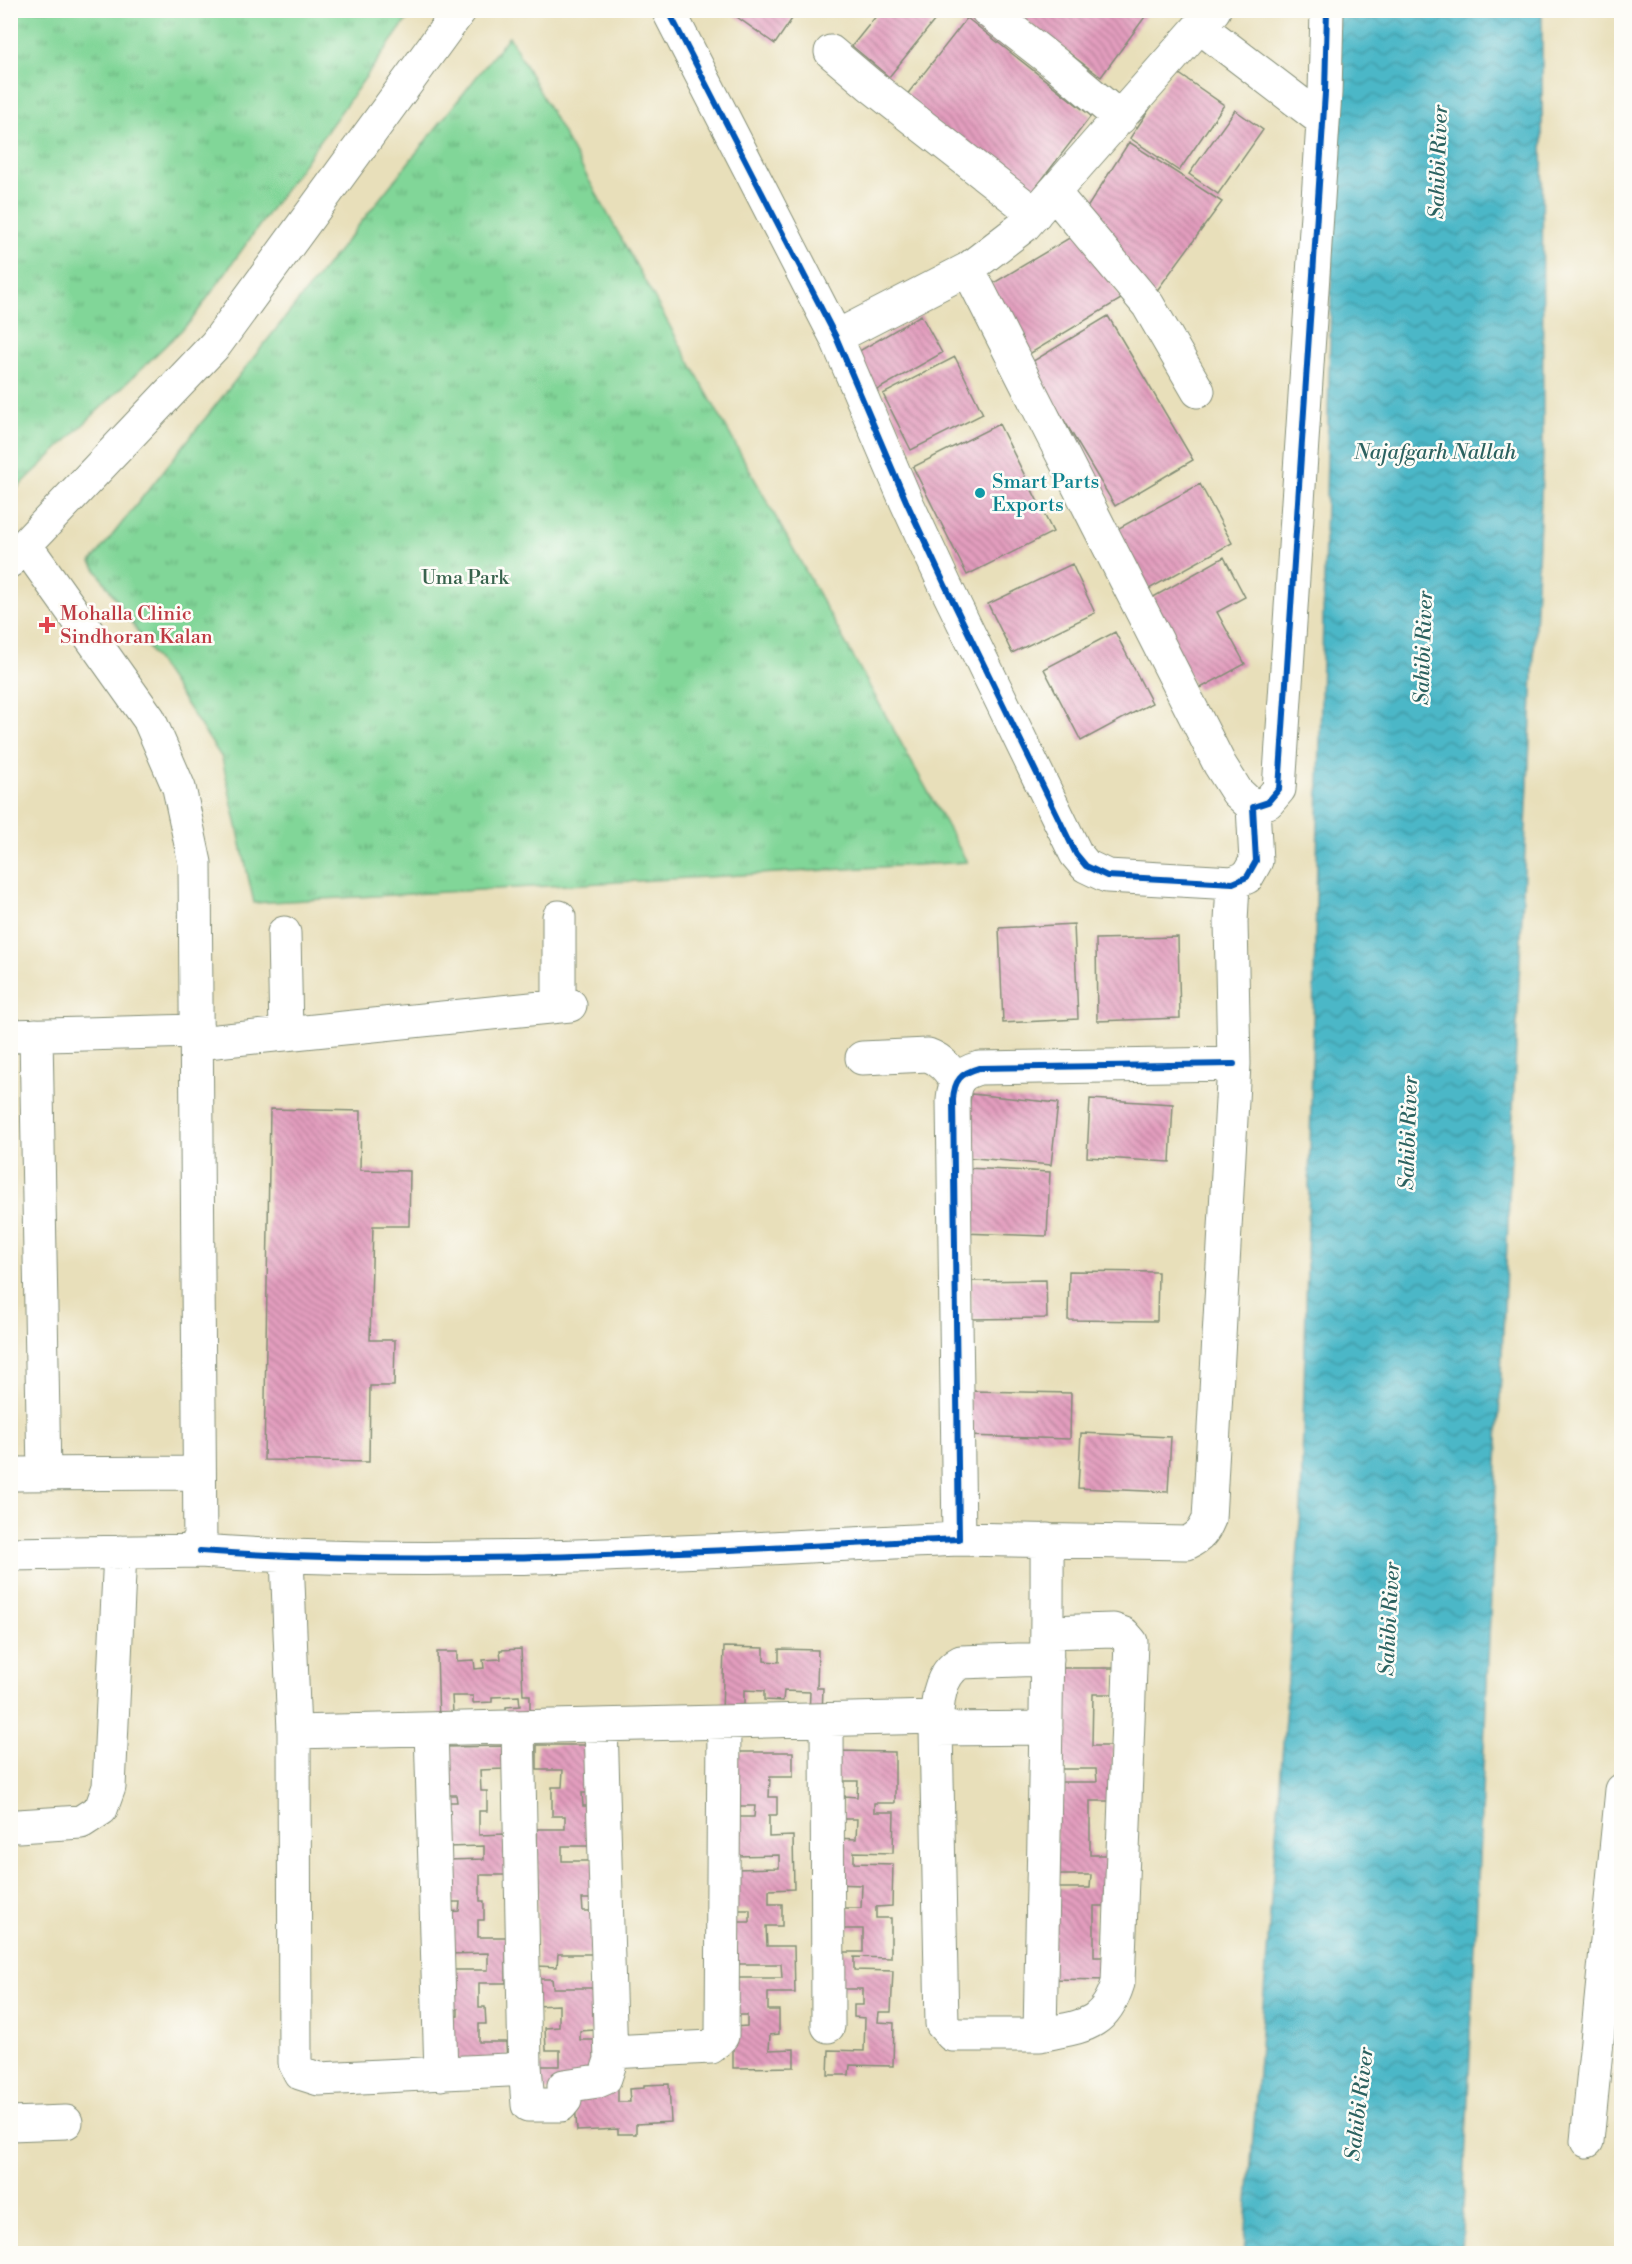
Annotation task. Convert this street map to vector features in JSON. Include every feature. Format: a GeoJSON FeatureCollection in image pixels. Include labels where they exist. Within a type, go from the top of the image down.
{"type":"FeatureCollection","features":[{"type":"Feature","properties":{"kind":"street"},"geometry":{"type":"LineString","coordinates":[[200,1551],[195,863],[179,788],[149,719],[18,554],[216,344],[460,10]]}},
{"type":"Feature","properties":{"kind":"street"},"geometry":{"type":"LineString","coordinates":[[668,10],[836,337],[906,501],[1076,854],[1086,866],[1107,876],[1233,883],[1247,877],[1256,861],[1253,807],[1237,792],[1220,765],[968,268]]}},
{"type":"Feature","properties":{"kind":"street"},"geometry":{"type":"LineString","coordinates":[[987,10],[1120,118]]}},
{"type":"Feature","properties":{"kind":"street"},"geometry":{"type":"LineString","coordinates":[[1253,807],[1268,802],[1279,789],[1327,10]]}},
{"type":"Feature","properties":{"kind":"street"},"geometry":{"type":"LineString","coordinates":[[836,337],[968,268],[1024,226],[1207,19],[1322,120]]}},
{"type":"Feature","properties":{"kind":"street"},"geometry":{"type":"LineString","coordinates":[[831,52],[870,85],[1045,203],[1148,306],[1198,391]]}},
{"type":"Feature","properties":{"kind":"street"},"geometry":{"type":"LineString","coordinates":[[10,1554],[200,1551],[286,1557],[532,1557],[959,1539],[1187,1543],[1197,1538],[1204,1531],[1209,1519],[1234,1064],[1231,922],[1233,883]]}},
{"type":"Feature","properties":{"kind":"street"},"geometry":{"type":"LineString","coordinates":[[44,1474],[23,1035],[196,1037],[286,1034],[564,1006],[559,917]]}},
{"type":"Feature","properties":{"kind":"street"},"geometry":{"type":"LineString","coordinates":[[284,933],[286,1034]]}},
{"type":"Feature","properties":{"kind":"street"},"geometry":{"type":"LineString","coordinates":[[862,1058],[928,1055],[937,1058],[946,1066],[957,1082]]}},
{"type":"Feature","properties":{"kind":"street"},"geometry":{"type":"LineString","coordinates":[[959,1539],[953,1100],[957,1082],[965,1072],[979,1068],[1234,1064]]}},
{"type":"Feature","properties":{"kind":"street"},"geometry":{"type":"LineString","coordinates":[[10,1474],[199,1473]]}},
{"type":"Feature","properties":{"kind":"street"},"geometry":{"type":"LineString","coordinates":[[1040,2035],[1047,1540]]}},
{"type":"Feature","properties":{"kind":"street"},"geometry":{"type":"LineString","coordinates":[[18,1826],[81,1822],[101,1809],[109,1787],[120,1552]]}},
{"type":"Feature","properties":{"kind":"street"},"geometry":{"type":"LineString","coordinates":[[286,1557],[294,1732],[295,2063],[300,2073],[319,2079],[508,2070],[525,2065]]}},
{"type":"Feature","properties":{"kind":"street"},"geometry":{"type":"LineString","coordinates":[[1113,1630],[1124,1634],[1131,1642],[1118,1983],[1103,2014],[1089,2024],[1040,2035],[952,2035],[942,2024],[937,1723],[942,1685],[950,1667],[961,1662],[1047,1645],[1113,1630]]}},
{"type":"Feature","properties":{"kind":"street"},"geometry":{"type":"LineString","coordinates":[[294,1732],[827,1720],[1046,1728]]}},
{"type":"Feature","properties":{"kind":"street"},"geometry":{"type":"LineString","coordinates":[[827,1720],[828,2025]]}},
{"type":"Feature","properties":{"kind":"street"},"geometry":{"type":"LineString","coordinates":[[611,2052],[711,2047],[722,2036],[724,1722]]}},
{"type":"Feature","properties":{"kind":"street"},"geometry":{"type":"LineString","coordinates":[[518,1727],[525,2065],[528,2105],[561,2105],[565,2100],[564,2086],[605,2078],[611,2052],[601,1725]]}},
{"type":"Feature","properties":{"kind":"street"},"geometry":{"type":"LineString","coordinates":[[431,1729],[441,2074]]}},
{"type":"Feature","properties":{"kind":"street"},"geometry":{"type":"LineString","coordinates":[[1587,2141],[1622,1790]]}},
{"type":"Feature","properties":{"kind":"street"},"geometry":{"type":"LineString","coordinates":[[10,2124],[66,2122]]}},
{"type":"Feature","properties":{"kind":"green space"},"geometry":{"type":"Polygon","coordinates":[[[11,10],[413,11],[191,321],[11,494],[11,10]]]}},
{"type":"Feature","properties":{"kind":"green space","name":"Uma Park"},"geometry":{"type":"Polygon","coordinates":[[[509,36],[967,862],[254,903],[222,758],[91,562],[509,36]]]}},
{"type":"Feature","properties":{"kind":"water","name":"Najafgarh Nallah"},"geometry":{"type":"Polygon","coordinates":[[[1338,11],[1542,11],[1543,455],[1461,2253],[1244,2254],[1301,1508],[1338,11]]]}},
{"type":"Feature","properties":{"kind":"building"},"geometry":{"type":"Polygon","coordinates":[[[727,10],[798,10],[775,44],[727,10]]]}},
{"type":"Feature","properties":{"kind":"building"},"geometry":{"type":"Polygon","coordinates":[[[881,10],[943,10],[889,77],[852,46],[881,10]]]}},
{"type":"Feature","properties":{"kind":"building"},"geometry":{"type":"Polygon","coordinates":[[[1011,10],[1150,10],[1101,77],[1011,10]]]}},
{"type":"Feature","properties":{"kind":"building"},"geometry":{"type":"Polygon","coordinates":[[[967,18],[1091,116],[1027,199],[902,101],[967,18]]]}},
{"type":"Feature","properties":{"kind":"building"},"geometry":{"type":"Polygon","coordinates":[[[1175,71],[1224,105],[1179,171],[1130,138],[1175,71]]]}},
{"type":"Feature","properties":{"kind":"building"},"geometry":{"type":"Polygon","coordinates":[[[1235,110],[1263,130],[1218,194],[1189,174],[1235,110]]]}},
{"type":"Feature","properties":{"kind":"building"},"geometry":{"type":"Polygon","coordinates":[[[1129,142],[1222,202],[1150,300],[1083,214],[1129,142]]]}},
{"type":"Feature","properties":{"kind":"building"},"geometry":{"type":"Polygon","coordinates":[[[1081,231],[1121,299],[1021,359],[982,290],[1081,231]]]}},
{"type":"Feature","properties":{"kind":"building"},"geometry":{"type":"Polygon","coordinates":[[[921,315],[942,353],[870,394],[849,357],[921,315]]]}},
{"type":"Feature","properties":{"kind":"building"},"geometry":{"type":"Polygon","coordinates":[[[1108,316],[1193,460],[1115,506],[1030,363],[1108,316]]]}},
{"type":"Feature","properties":{"kind":"building"},"geometry":{"type":"Polygon","coordinates":[[[955,357],[983,414],[911,450],[883,394],[955,357]]]}},
{"type":"Feature","properties":{"kind":"building","name":"Smart Parts Exports"},"geometry":{"type":"Polygon","coordinates":[[[999,424],[1053,532],[967,575],[913,467],[999,424]]]}},
{"type":"Feature","properties":{"kind":"building"},"geometry":{"type":"Polygon","coordinates":[[[1200,484],[1232,543],[1140,594],[1108,534],[1200,484]]]}},
{"type":"Feature","properties":{"kind":"building"},"geometry":{"type":"Polygon","coordinates":[[[1224,557],[1245,597],[1217,612],[1245,664],[1197,690],[1148,600],[1224,557]]]}},
{"type":"Feature","properties":{"kind":"building"},"geometry":{"type":"Polygon","coordinates":[[[1072,564],[1095,613],[1012,653],[988,604],[1072,564]]]}},
{"type":"Feature","properties":{"kind":"building"},"geometry":{"type":"Polygon","coordinates":[[[1115,632],[1152,703],[1081,741],[1044,669],[1115,632]]]}},
{"type":"Feature","properties":{"kind":"building"},"geometry":{"type":"Polygon","coordinates":[[[1074,924],[1078,1019],[1003,1023],[999,928],[1074,924]]]}},
{"type":"Feature","properties":{"kind":"building"},"geometry":{"type":"Polygon","coordinates":[[[1178,937],[1180,1018],[1097,1021],[1096,939],[1178,937]]]}},
{"type":"Feature","properties":{"kind":"building"},"geometry":{"type":"Polygon","coordinates":[[[971,1094],[1058,1103],[1051,1165],[964,1157],[971,1094]]]}},
{"type":"Feature","properties":{"kind":"building"},"geometry":{"type":"Polygon","coordinates":[[[1090,1099],[1173,1104],[1170,1162],[1087,1157],[1090,1099]]]}},
{"type":"Feature","properties":{"kind":"building"},"geometry":{"type":"Polygon","coordinates":[[[270,1109],[361,1111],[360,1170],[410,1171],[409,1226],[373,1226],[370,1340],[395,1340],[394,1386],[370,1386],[369,1462],[264,1460],[270,1109]]]}},
{"type":"Feature","properties":{"kind":"building"},"geometry":{"type":"Polygon","coordinates":[[[965,1168],[1050,1172],[1047,1236],[962,1233],[965,1168]]]}},
{"type":"Feature","properties":{"kind":"building"},"geometry":{"type":"Polygon","coordinates":[[[1069,1271],[1158,1272],[1157,1321],[1068,1320],[1069,1271]]]}},
{"type":"Feature","properties":{"kind":"building"},"geometry":{"type":"Polygon","coordinates":[[[1046,1280],[1047,1318],[972,1319],[971,1281],[1046,1280]]]}},
{"type":"Feature","properties":{"kind":"building"},"geometry":{"type":"Polygon","coordinates":[[[969,1391],[1071,1393],[1070,1439],[967,1436],[969,1391]]]}},
{"type":"Feature","properties":{"kind":"building"},"geometry":{"type":"Polygon","coordinates":[[[1081,1433],[1171,1437],[1168,1492],[1078,1488],[1081,1433]]]}},
{"type":"Feature","properties":{"kind":"building"},"geometry":{"type":"Polygon","coordinates":[[[724,1647],[764,1648],[764,1661],[779,1662],[779,1649],[818,1650],[817,1688],[823,1688],[822,1715],[809,1715],[810,1692],[784,1691],[783,1701],[764,1700],[764,1691],[744,1690],[744,1713],[722,1712],[724,1647]]]}},
{"type":"Feature","properties":{"kind":"building"},"geometry":{"type":"Polygon","coordinates":[[[521,1649],[523,1695],[530,1695],[530,1716],[506,1717],[506,1707],[520,1706],[519,1696],[492,1697],[492,1702],[473,1703],[473,1696],[452,1696],[453,1713],[439,1725],[437,1652],[457,1652],[457,1661],[474,1660],[475,1669],[484,1668],[483,1660],[501,1659],[500,1650],[521,1649]]]}},
{"type":"Feature","properties":{"kind":"building"},"geometry":{"type":"Polygon","coordinates":[[[1052,1668],[1114,1668],[1114,1694],[1093,1694],[1092,1746],[1113,1746],[1112,1801],[1090,1801],[1090,1855],[1112,1855],[1111,1906],[1094,1906],[1094,1957],[1111,1957],[1111,1980],[1048,1979],[1049,1888],[1090,1888],[1091,1875],[1055,1875],[1056,1782],[1097,1782],[1096,1769],[1051,1769],[1052,1668]]]}},
{"type":"Feature","properties":{"kind":"building"},"geometry":{"type":"Polygon","coordinates":[[[537,1745],[597,1745],[598,1793],[582,1793],[583,1806],[597,1806],[597,1846],[562,1846],[562,1861],[598,1861],[598,1899],[582,1899],[583,1911],[597,1911],[597,1954],[558,1954],[557,1967],[538,1966],[537,1829],[565,1829],[565,1816],[552,1816],[552,1787],[562,1787],[563,1770],[537,1770],[537,1745]]]}},
{"type":"Feature","properties":{"kind":"building"},"geometry":{"type":"Polygon","coordinates":[[[503,1746],[504,1769],[480,1770],[481,1791],[487,1791],[487,1811],[479,1811],[479,1835],[505,1834],[505,1875],[480,1875],[480,1901],[484,1901],[484,1920],[478,1920],[478,1937],[506,1937],[506,1983],[479,1983],[479,2007],[485,2007],[486,2024],[479,2024],[479,2042],[506,2042],[507,2062],[449,2063],[448,2017],[458,2016],[458,2009],[448,2009],[447,1970],[488,1970],[488,1953],[447,1954],[447,1912],[459,1911],[460,1902],[447,1902],[447,1860],[484,1859],[484,1846],[446,1847],[445,1802],[457,1802],[456,1795],[445,1795],[445,1747],[503,1746]]]}},
{"type":"Feature","properties":{"kind":"building"},"geometry":{"type":"Polygon","coordinates":[[[833,1751],[895,1752],[895,1803],[874,1803],[874,1812],[894,1812],[893,1853],[854,1852],[854,1863],[893,1864],[892,1906],[876,1907],[876,1918],[891,1918],[891,1958],[854,1957],[854,1970],[893,1971],[891,2012],[879,2012],[878,2022],[894,2023],[893,2066],[850,2065],[849,2075],[828,2075],[829,2050],[864,2051],[865,2018],[854,2017],[854,2005],[863,2005],[863,1989],[831,1989],[832,1952],[863,1952],[863,1929],[842,1929],[842,1908],[861,1908],[862,1885],[833,1884],[835,1838],[856,1839],[857,1819],[843,1819],[844,1796],[857,1797],[858,1781],[832,1781],[833,1751]]]}},
{"type":"Feature","properties":{"kind":"building"},"geometry":{"type":"Polygon","coordinates":[[[732,1752],[793,1752],[793,1777],[770,1777],[769,1797],[777,1797],[777,1815],[769,1815],[769,1837],[793,1836],[794,1889],[769,1890],[769,1904],[782,1904],[782,1926],[766,1926],[767,1946],[794,1946],[795,1993],[768,1993],[768,2010],[779,2010],[779,2034],[770,2035],[769,2050],[794,2049],[794,2067],[733,2068],[733,2027],[747,2026],[747,2015],[733,2015],[733,1978],[782,1978],[781,1964],[733,1964],[733,1922],[750,1922],[750,1910],[733,1910],[733,1869],[779,1868],[779,1855],[733,1856],[732,1817],[754,1817],[755,1806],[732,1806],[732,1752]]]}},
{"type":"Feature","properties":{"kind":"building"},"geometry":{"type":"Polygon","coordinates":[[[533,1979],[552,1979],[553,1988],[594,1988],[594,2030],[580,2031],[580,2040],[594,2040],[595,2079],[557,2090],[535,2091],[535,2066],[560,2066],[560,2050],[546,2050],[545,2028],[559,2027],[559,2005],[533,2006],[533,1979]]]}},
{"type":"Feature","properties":{"kind":"building"},"geometry":{"type":"Polygon","coordinates":[[[669,2084],[671,2122],[636,2124],[636,2134],[618,2134],[618,2129],[577,2131],[574,2089],[618,2090],[618,2102],[630,2102],[629,2089],[644,2088],[644,2085],[669,2084]]]}},
{"type":"Feature","properties":{"kind":"cycle path"},"geometry":{"type":"LineString","coordinates":[[668,10],[836,337],[906,501],[1076,854],[1086,866],[1107,876],[1233,883],[1247,877],[1256,861],[1253,807],[1268,802],[1279,789],[1325,93],[1327,10]]}},
{"type":"Feature","properties":{"kind":"cycle path"},"geometry":{"type":"LineString","coordinates":[[200,1551],[295,1556],[484,1558],[959,1539],[953,1100],[957,1082],[967,1072],[979,1068],[1234,1064]]}},
{"type":"Feature","properties":{"kind":"place","name":"Smart Parts Exports"},"geometry":{"type":"Point","coordinates":[980,493]}},
{"type":"Feature","properties":{"kind":"place","name":"Mohalla Clinic Sindhoran Kalan"},"geometry":{"type":"Point","coordinates":[47,625]}},
{"type":"Feature","properties":{"kind":"water label","name":"Sahibi River"},"geometry":{"type":"Point","coordinates":[1439,162]}},
{"type":"Feature","properties":{"kind":"water label","name":"Sahibi River"},"geometry":{"type":"Point","coordinates":[1424,648]}},
{"type":"Feature","properties":{"kind":"water label","name":"Sahibi River"},"geometry":{"type":"Point","coordinates":[1409,1133]}},
{"type":"Feature","properties":{"kind":"water label","name":"Sahibi River"},"geometry":{"type":"Point","coordinates":[1390,1619]}},
{"type":"Feature","properties":{"kind":"water label","name":"Sahibi River"},"geometry":{"type":"Point","coordinates":[1360,2104]}}]}
